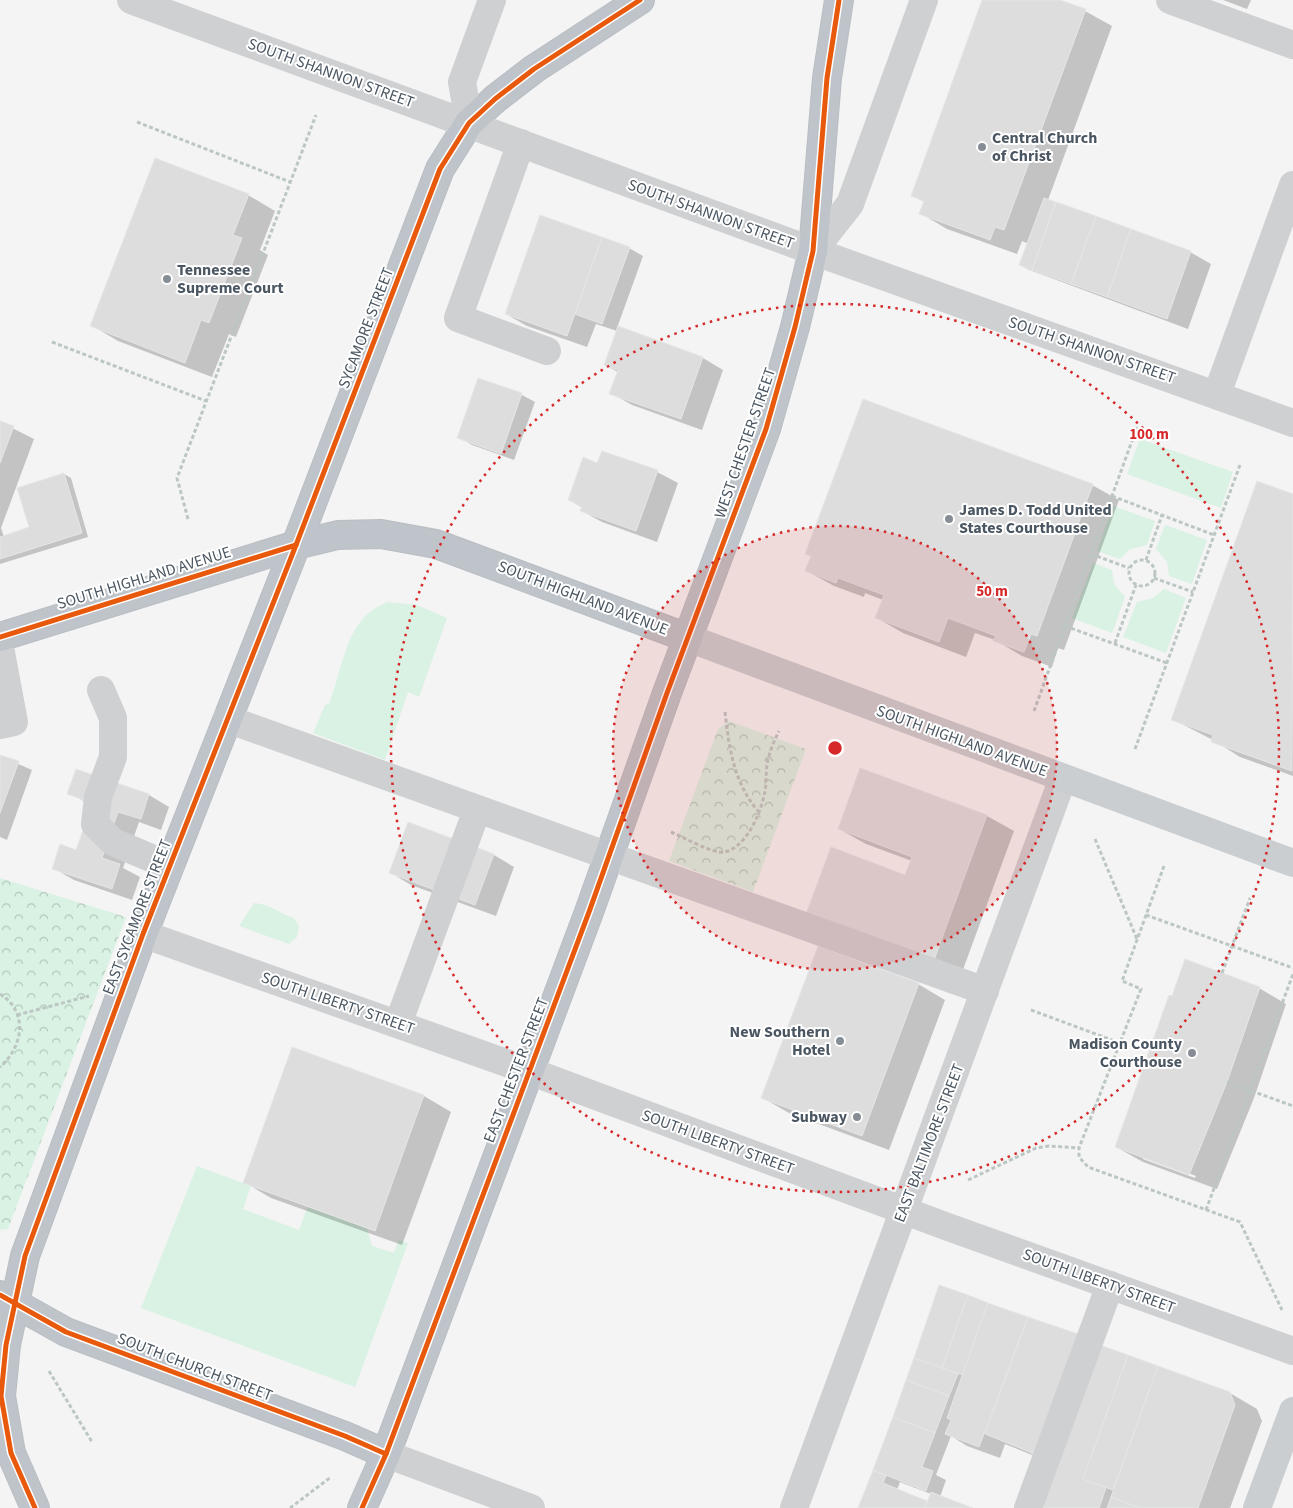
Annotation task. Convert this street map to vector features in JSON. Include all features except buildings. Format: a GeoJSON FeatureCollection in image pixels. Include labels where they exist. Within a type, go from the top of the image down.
{"type":"FeatureCollection","features":[{"type":"Feature","properties":{"kind":"highway","name":"SYCAMORE STREET"},"geometry":{"type":"LineString","coordinates":[[296,545],[440,169],[469,124],[495,99],[534,69],[640,0]]}},
{"type":"Feature","properties":{"kind":"highway"},"geometry":{"type":"LineString","coordinates":[[813,251],[827,78],[839,0]]}},
{"type":"Feature","properties":{"kind":"highway","name":"WEST CHESTER STREET"},"geometry":{"type":"LineString","coordinates":[[688,638],[766,429],[795,328],[813,251]]}},
{"type":"Feature","properties":{"kind":"highway","name":"SOUTH HIGHLAND AVENUE"},"geometry":{"type":"LineString","coordinates":[[0,636],[296,545],[338,535],[381,534],[436,544],[688,638]]}},
{"type":"Feature","properties":{"kind":"highway","name":"EAST SYCAMORE STREET"},"geometry":{"type":"LineString","coordinates":[[35,1508],[11,1453],[1,1396],[6,1345],[7,1299],[25,1256],[143,934],[296,545]]}},
{"type":"Feature","properties":{"kind":"highway","name":"EAST CHESTER STREET"},"geometry":{"type":"LineString","coordinates":[[362,1508],[386,1454],[688,638]]}},
{"type":"Feature","properties":{"kind":"highway","name":"SOUTH CHURCH STREET"},"geometry":{"type":"LineString","coordinates":[[7,1299],[66,1332],[345,1436],[386,1454]]}},
{"type":"Feature","properties":{"kind":"main road","name":"SOUTH HIGHLAND AVENUE"},"geometry":{"type":"LineString","coordinates":[[688,638],[1293,863]]}},
{"type":"Feature","properties":{"kind":"main road"},"geometry":{"type":"LineString","coordinates":[[1257,1508],[1293,1411]]}},
{"type":"Feature","properties":{"kind":"street","name":"SOUTH SHANNON STREET"},"geometry":{"type":"LineString","coordinates":[[131,0],[813,251],[1217,394],[1293,423]]}},
{"type":"Feature","properties":{"kind":"street"},"geometry":{"type":"LineString","coordinates":[[469,124],[462,82],[492,0]]}},
{"type":"Feature","properties":{"kind":"street","name":"WEST CHESTER STREET"},"geometry":{"type":"LineString","coordinates":[[813,251],[850,204],[924,0]]}},
{"type":"Feature","properties":{"kind":"street"},"geometry":{"type":"LineString","coordinates":[[1170,0],[1293,45]]}},
{"type":"Feature","properties":{"kind":"street"},"geometry":{"type":"LineString","coordinates":[[521,143],[458,318],[547,351]]}},
{"type":"Feature","properties":{"kind":"street"},"geometry":{"type":"LineString","coordinates":[[1217,394],[1293,186]]}},
{"type":"Feature","properties":{"kind":"street"},"geometry":{"type":"LineString","coordinates":[[0,647],[14,722],[0,725]]}},
{"type":"Feature","properties":{"kind":"street"},"geometry":{"type":"LineString","coordinates":[[101,690],[114,718],[113,757],[98,797],[95,824],[113,842],[170,866]]}},
{"type":"Feature","properties":{"kind":"street"},"geometry":{"type":"LineString","coordinates":[[227,719],[608,858],[985,991]]}},
{"type":"Feature","properties":{"kind":"street","name":"EAST BALTIMORE STREET"},"geometry":{"type":"LineString","coordinates":[[794,1508],[1063,778]]}},
{"type":"Feature","properties":{"kind":"street"},"geometry":{"type":"LineString","coordinates":[[398,1024],[477,810]]}},
{"type":"Feature","properties":{"kind":"street","name":"SOUTH LIBERTY STREET"},"geometry":{"type":"LineString","coordinates":[[143,934],[529,1071],[904,1211],[1293,1351]]}},
{"type":"Feature","properties":{"kind":"street"},"geometry":{"type":"LineString","coordinates":[[1028,1508],[1110,1285]]}},
{"type":"Feature","properties":{"kind":"street","name":"SOUTH CHURCH STREET"},"geometry":{"type":"LineString","coordinates":[[386,1454],[531,1508]]}},
{"type":"Feature","properties":{"kind":"path"},"geometry":{"type":"LineString","coordinates":[[188,519],[177,478],[316,115]]}},
{"type":"Feature","properties":{"kind":"path"},"geometry":{"type":"LineString","coordinates":[[137,122],[290,182]]}},
{"type":"Feature","properties":{"kind":"path"},"geometry":{"type":"LineString","coordinates":[[52,342],[206,401]]}},
{"type":"Feature","properties":{"kind":"path"},"geometry":{"type":"LineString","coordinates":[[1034,711],[1137,427]]}},
{"type":"Feature","properties":{"kind":"path"},"geometry":{"type":"LineString","coordinates":[[1135,749],[1240,465]]}},
{"type":"Feature","properties":{"kind":"path"},"geometry":{"type":"LineString","coordinates":[[1112,496],[1214,535]]}},
{"type":"Feature","properties":{"kind":"path"},"geometry":{"type":"LineString","coordinates":[[1146,560],[1162,515]]}},
{"type":"Feature","properties":{"kind":"path"},"geometry":{"type":"LineString","coordinates":[[1091,554],[1130,568]]}},
{"type":"Feature","properties":{"kind":"path"},"geometry":{"type":"LineString","coordinates":[[1137,560],[1146,560],[1155,569],[1154,578],[1148,585],[1136,585],[1130,578],[1130,568],[1137,560]]}},
{"type":"Feature","properties":{"kind":"path"},"geometry":{"type":"LineString","coordinates":[[1154,578],[1193,592]]}},
{"type":"Feature","properties":{"kind":"path"},"geometry":{"type":"LineString","coordinates":[[1115,644],[1136,585]]}},
{"type":"Feature","properties":{"kind":"path"},"geometry":{"type":"LineString","coordinates":[[1065,626],[1167,662]]}},
{"type":"Feature","properties":{"kind":"path"},"geometry":{"type":"LineString","coordinates":[[724,712],[734,766],[750,801],[758,811]]}},
{"type":"Feature","properties":{"kind":"path"},"geometry":{"type":"LineString","coordinates":[[671,832],[711,850],[723,853],[734,849],[747,835],[758,811],[765,792],[768,757],[779,731]]}},
{"type":"Feature","properties":{"kind":"path"},"geometry":{"type":"LineString","coordinates":[[1095,839],[1137,939]]}},
{"type":"Feature","properties":{"kind":"path"},"geometry":{"type":"LineString","coordinates":[[1164,866],[1122,981],[1141,989],[1079,1148],[1079,1157],[1088,1167],[1240,1222],[1282,1310]]}},
{"type":"Feature","properties":{"kind":"path"},"geometry":{"type":"LineString","coordinates":[[1222,973],[1250,898]]}},
{"type":"Feature","properties":{"kind":"path"},"geometry":{"type":"LineString","coordinates":[[1146,915],[1293,968]]}},
{"type":"Feature","properties":{"kind":"path"},"geometry":{"type":"LineString","coordinates":[[1206,1210],[1293,974]]}},
{"type":"Feature","properties":{"kind":"path"},"geometry":{"type":"LineString","coordinates":[[1288,987],[1293,986]]}},
{"type":"Feature","properties":{"kind":"path"},"geometry":{"type":"LineString","coordinates":[[0,994],[12,1005],[17,1015],[20,1032],[18,1045],[10,1058],[0,1067]]}},
{"type":"Feature","properties":{"kind":"path"},"geometry":{"type":"LineString","coordinates":[[17,1015],[91,995]]}},
{"type":"Feature","properties":{"kind":"path"},"geometry":{"type":"LineString","coordinates":[[1031,1010],[1120,1043]]}},
{"type":"Feature","properties":{"kind":"path"},"geometry":{"type":"LineString","coordinates":[[1227,1082],[1293,1106]]}},
{"type":"Feature","properties":{"kind":"path"},"geometry":{"type":"LineString","coordinates":[[968,1180],[1036,1148],[1049,1146],[1079,1148]]}},
{"type":"Feature","properties":{"kind":"path"},"geometry":{"type":"LineString","coordinates":[[49,1371],[92,1442]]}},
{"type":"Feature","properties":{"kind":"path"},"geometry":{"type":"LineString","coordinates":[[290,1508],[331,1476]]}},
{"type":"Feature","properties":{"kind":"green space"},"geometry":{"type":"Polygon","coordinates":[[[1140,439],[1233,472],[1221,508],[1127,474],[1140,439]]]}},
{"type":"Feature","properties":{"kind":"green space"},"geometry":{"type":"Polygon","coordinates":[[[1113,506],[1155,521],[1147,545],[1130,549],[1120,559],[1097,551],[1113,506]]]}},
{"type":"Feature","properties":{"kind":"green space"},"geometry":{"type":"Polygon","coordinates":[[[1165,525],[1207,540],[1192,584],[1169,576],[1167,562],[1156,549],[1165,525]]]}},
{"type":"Feature","properties":{"kind":"green space"},"geometry":{"type":"Polygon","coordinates":[[[1093,563],[1112,570],[1114,584],[1125,597],[1112,633],[1072,618],[1093,563]]]}},
{"type":"Feature","properties":{"kind":"green space"},"geometry":{"type":"Polygon","coordinates":[[[1164,589],[1186,598],[1166,653],[1123,637],[1137,602],[1153,598],[1164,589]]]}},
{"type":"Feature","properties":{"kind":"green space"},"geometry":{"type":"Polygon","coordinates":[[[388,602],[417,605],[447,618],[419,697],[408,692],[385,760],[313,733],[325,705],[329,704],[354,631],[374,609],[388,602]]]}},
{"type":"Feature","properties":{"kind":"green space"},"geometry":{"type":"Polygon","coordinates":[[[729,721],[806,749],[753,892],[669,861],[718,729],[729,721]]]}},
{"type":"Feature","properties":{"kind":"green space"},"geometry":{"type":"Polygon","coordinates":[[[0,878],[126,917],[8,1229],[0,1230],[0,878]]]}},
{"type":"Feature","properties":{"kind":"green space"},"geometry":{"type":"Polygon","coordinates":[[[254,903],[269,907],[294,918],[299,926],[297,937],[289,944],[239,926],[254,903]]]}},
{"type":"Feature","properties":{"kind":"green space"},"geometry":{"type":"Polygon","coordinates":[[[197,1166],[251,1186],[243,1209],[299,1230],[308,1206],[367,1228],[372,1246],[394,1253],[399,1240],[408,1243],[355,1387],[141,1308],[197,1166]]]}},
{"type":"Feature","properties":{"kind":"cycle path"},"geometry":{"type":"LineString","coordinates":[[35,1508],[11,1453],[1,1396],[6,1345],[25,1256],[143,934],[296,545],[440,169],[469,123],[495,99],[534,69],[640,0]]}},
{"type":"Feature","properties":{"kind":"cycle path"},"geometry":{"type":"LineString","coordinates":[[362,1508],[386,1454],[589,912],[667,693],[766,429],[795,327],[813,251],[827,78],[839,0]]}},
{"type":"Feature","properties":{"kind":"cycle path"},"geometry":{"type":"LineString","coordinates":[[0,637],[296,545]]}},
{"type":"Feature","properties":{"kind":"cycle path"},"geometry":{"type":"LineString","coordinates":[[0,1295],[66,1332],[345,1436],[386,1454]]}},
{"type":"Feature","properties":{"kind":"place","name":"Central Church of Christ"},"geometry":{"type":"Point","coordinates":[982,147]}},
{"type":"Feature","properties":{"kind":"place","name":"Tennessee Supreme Court"},"geometry":{"type":"Point","coordinates":[167,279]}},
{"type":"Feature","properties":{"kind":"place","name":"James D. Todd United States Courthouse"},"geometry":{"type":"Point","coordinates":[949,519]}},
{"type":"Feature","properties":{"kind":"place","name":"New Southern Hotel"},"geometry":{"type":"Point","coordinates":[840,1041]}},
{"type":"Feature","properties":{"kind":"place","name":"Madison County Courthouse"},"geometry":{"type":"Point","coordinates":[1192,1053]}},
{"type":"Feature","properties":{"kind":"place","name":"Subway"},"geometry":{"type":"Point","coordinates":[857,1117]}}]}
